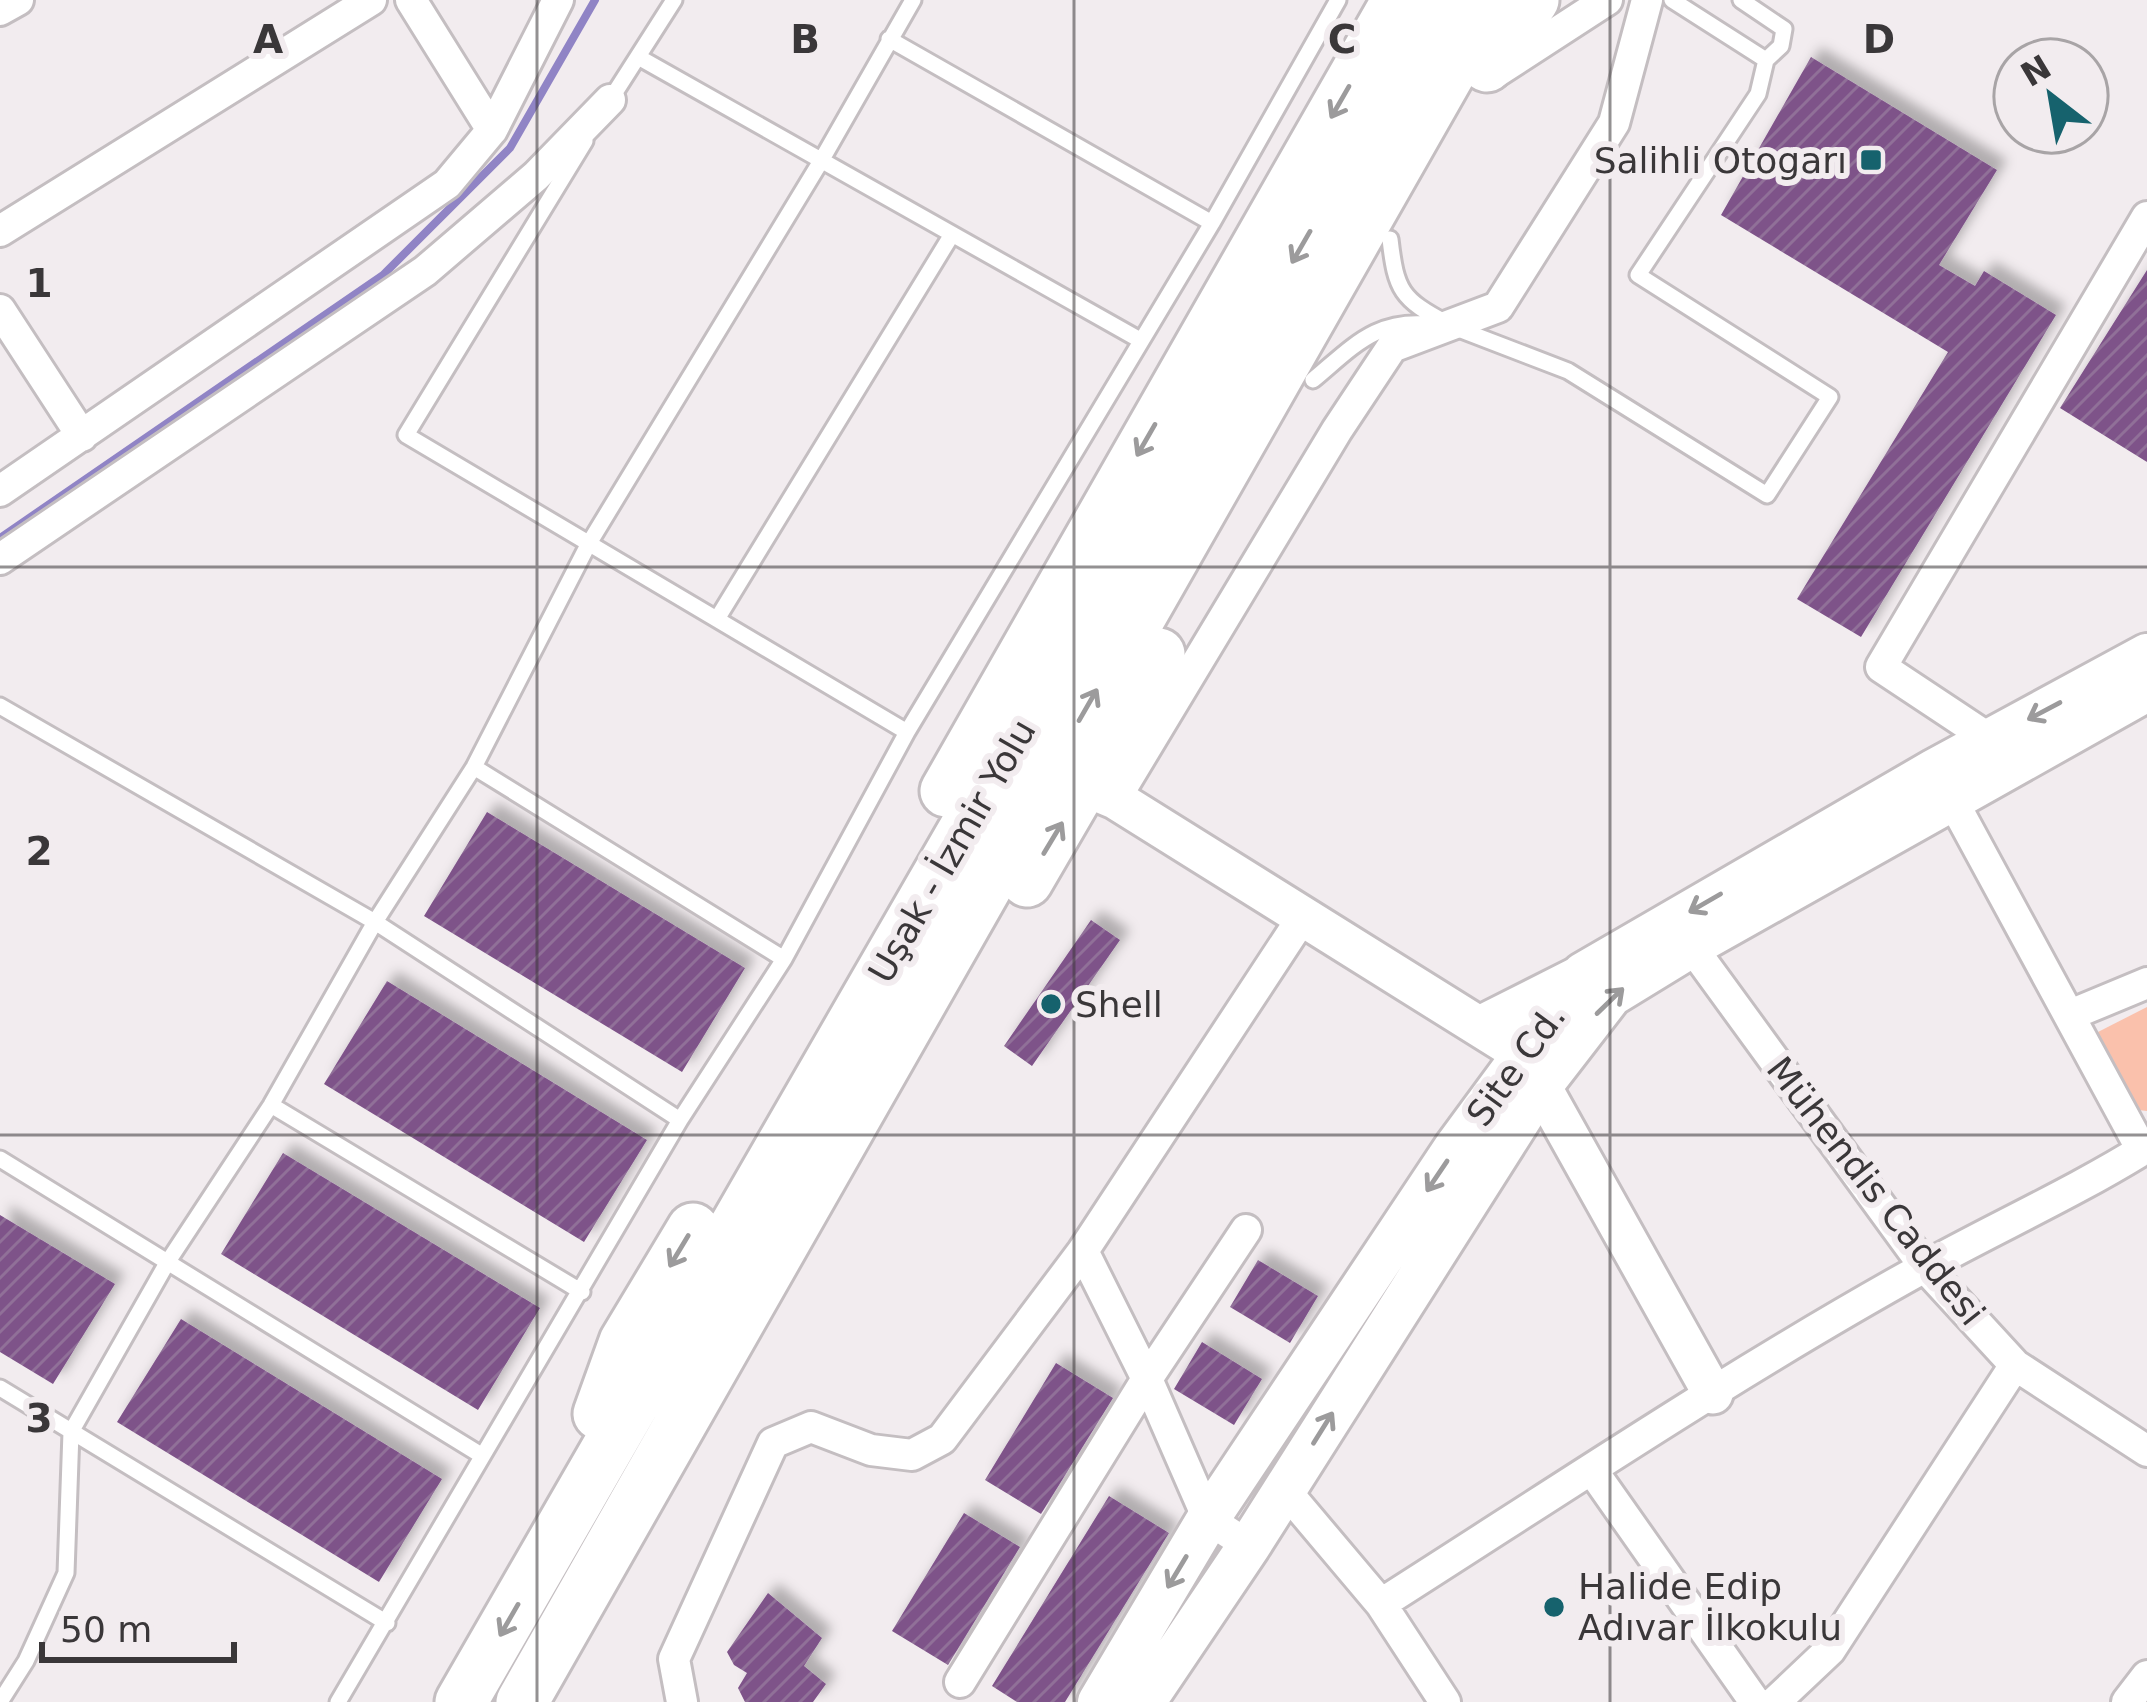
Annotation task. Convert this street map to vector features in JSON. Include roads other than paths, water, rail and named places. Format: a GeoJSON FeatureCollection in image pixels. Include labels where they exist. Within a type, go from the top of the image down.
{"type":"FeatureCollection","features":[{"type":"Feature","properties":{"kind":"highway"},"geometry":{"type":"LineString","coordinates":[[550,1549],[625,1342],[777,1089],[1398,0]]}},
{"type":"Feature","properties":{"kind":"highway","name":"Uşak - İzmir Yolu"},"geometry":{"type":"LineString","coordinates":[[522,1702],[593,1579],[945,908],[1443,0]]}},
{"type":"Feature","properties":{"kind":"highway","name":"Uşak - İzmir Yolu"},"geometry":{"type":"LineString","coordinates":[[461,1702],[1491,0]]}},
{"type":"Feature","properties":{"kind":"highway"},"geometry":{"type":"LineString","coordinates":[[593,1579],[722,1395],[1100,793],[1313,380],[1473,86],[1533,0]]}},
{"type":"Feature","properties":{"kind":"main road","name":"Site Cd."},"geometry":{"type":"LineString","coordinates":[[1099,1702],[1208,1519],[1455,1148],[1531,1071],[1611,995],[1945,785],[1990,740],[2147,655]]}},
{"type":"Feature","properties":{"kind":"main road","name":"Site Cd."},"geometry":{"type":"LineString","coordinates":[[1144,1702],[1284,1490],[1531,1071],[1583,974],[1945,785],[2147,690]]}},
{"type":"Feature","properties":{"kind":"street"},"geometry":{"type":"LineString","coordinates":[[0,10],[17,0]]}},
{"type":"Feature","properties":{"kind":"street"},"geometry":{"type":"LineString","coordinates":[[0,231],[371,0]]}},
{"type":"Feature","properties":{"kind":"street"},"geometry":{"type":"LineString","coordinates":[[411,0],[493,130]]}},
{"type":"Feature","properties":{"kind":"street"},"geometry":{"type":"LineString","coordinates":[[0,491],[447,184],[493,130],[558,0]]}},
{"type":"Feature","properties":{"kind":"street"},"geometry":{"type":"LineString","coordinates":[[1473,86],[1607,0]]}},
{"type":"Feature","properties":{"kind":"street"},"geometry":{"type":"LineString","coordinates":[[1647,0],[1614,123],[1498,308],[1392,347],[1100,793],[1480,1026],[1531,1071],[1713,1394]]}},
{"type":"Feature","properties":{"kind":"street"},"geometry":{"type":"LineString","coordinates":[[0,560],[425,271],[536,176],[610,100]]}},
{"type":"Feature","properties":{"kind":"street"},"geometry":{"type":"LineString","coordinates":[[1990,740],[1881,668],[2147,217]]}},
{"type":"Feature","properties":{"kind":"street"},"geometry":{"type":"LineString","coordinates":[[0,310],[82,436]]}},
{"type":"Feature","properties":{"kind":"street"},"geometry":{"type":"LineString","coordinates":[[1381,1604],[1713,1394],[1925,1267],[2026,1217],[2145,1149],[1945,785]]}},
{"type":"Feature","properties":{"kind":"street"},"geometry":{"type":"LineString","coordinates":[[682,1702],[674,1659],[773,1443],[812,1427],[871,1450],[912,1455],[942,1439],[1083,1252],[1304,916]]}},
{"type":"Feature","properties":{"kind":"street","name":"Mühendis Caddesi"},"geometry":{"type":"LineString","coordinates":[[1691,946],[1925,1267],[2015,1365],[2147,1451]]}},
{"type":"Feature","properties":{"kind":"street"},"geometry":{"type":"LineString","coordinates":[[1480,1026],[1583,974]]}},
{"type":"Feature","properties":{"kind":"street"},"geometry":{"type":"LineString","coordinates":[[2070,1015],[2147,983]]}},
{"type":"Feature","properties":{"kind":"street"},"geometry":{"type":"LineString","coordinates":[[960,1682],[1147,1379],[1246,1230]]}},
{"type":"Feature","properties":{"kind":"street"},"geometry":{"type":"LineString","coordinates":[[1083,1252],[1147,1379],[1208,1519],[1249,1546]]}},
{"type":"Feature","properties":{"kind":"street"},"geometry":{"type":"LineString","coordinates":[[1774,1702],[1830,1650],[2015,1365]]}},
{"type":"Feature","properties":{"kind":"street"},"geometry":{"type":"LineString","coordinates":[[1592,1470],[1754,1702]]}},
{"type":"Feature","properties":{"kind":"street"},"geometry":{"type":"LineString","coordinates":[[1284,1490],[1381,1604],[1445,1702]]}},
{"type":"Feature","properties":{"kind":"street"},"geometry":{"type":"LineString","coordinates":[[2127,1702],[2147,1676]]}},
{"type":"Feature","properties":{"kind":"lane"},"geometry":{"type":"LineString","coordinates":[[674,0],[406,434],[907,732]]}},
{"type":"Feature","properties":{"kind":"lane"},"geometry":{"type":"LineString","coordinates":[[0,1702],[26,1661],[66,1573],[71,1432],[167,1263],[271,1105],[375,922],[474,766],[588,545],[913,0]]}},
{"type":"Feature","properties":{"kind":"lane"},"geometry":{"type":"LineString","coordinates":[[338,1702],[680,1120],[784,959],[907,732],[1212,223],[1338,0]]}},
{"type":"Feature","properties":{"kind":"lane"},"geometry":{"type":"LineString","coordinates":[[1672,0],[1766,60]]}},
{"type":"Feature","properties":{"kind":"lane"},"geometry":{"type":"LineString","coordinates":[[1390,239],[1395,280],[1417,308],[1453,327],[1568,371],[1767,495],[1830,397],[1638,275],[1758,94],[1766,60],[1781,46],[1784,29],[1742,0]]}},
{"type":"Feature","properties":{"kind":"lane"},"geometry":{"type":"LineString","coordinates":[[890,39],[1212,223]]}},
{"type":"Feature","properties":{"kind":"lane"},"geometry":{"type":"LineString","coordinates":[[640,58],[1140,340]]}},
{"type":"Feature","properties":{"kind":"lane"},"geometry":{"type":"LineString","coordinates":[[716,619],[951,236]]}},
{"type":"Feature","properties":{"kind":"lane"},"geometry":{"type":"LineString","coordinates":[[1313,380],[1366,336],[1406,321],[1453,327]]}},
{"type":"Feature","properties":{"kind":"lane"},"geometry":{"type":"LineString","coordinates":[[0,706],[375,922],[680,1120]]}},
{"type":"Feature","properties":{"kind":"lane"},"geometry":{"type":"LineString","coordinates":[[474,766],[784,959]]}},
{"type":"Feature","properties":{"kind":"lane"},"geometry":{"type":"LineString","coordinates":[[271,1105],[582,1292]]}},
{"type":"Feature","properties":{"kind":"lane"},"geometry":{"type":"LineString","coordinates":[[0,1160],[482,1455]]}},
{"type":"Feature","properties":{"kind":"lane"},"geometry":{"type":"LineString","coordinates":[[0,1388],[387,1623]]}},
{"type":"Feature","properties":{"kind":"waterway"},"geometry":{"type":"LineString","coordinates":[[0,538],[383,275],[510,148],[595,0]]}},
{"type":"Feature","properties":{"kind":"place","name":"Salihli Otogarı"},"geometry":{"type":"Point","coordinates":[1871,160]}},
{"type":"Feature","properties":{"kind":"place","name":"Shell"},"geometry":{"type":"Point","coordinates":[1051,1004]}},
{"type":"Feature","properties":{"kind":"place","name":"Halide Edip Adıvar İlkokulu"},"geometry":{"type":"Point","coordinates":[1554,1607]}}]}
